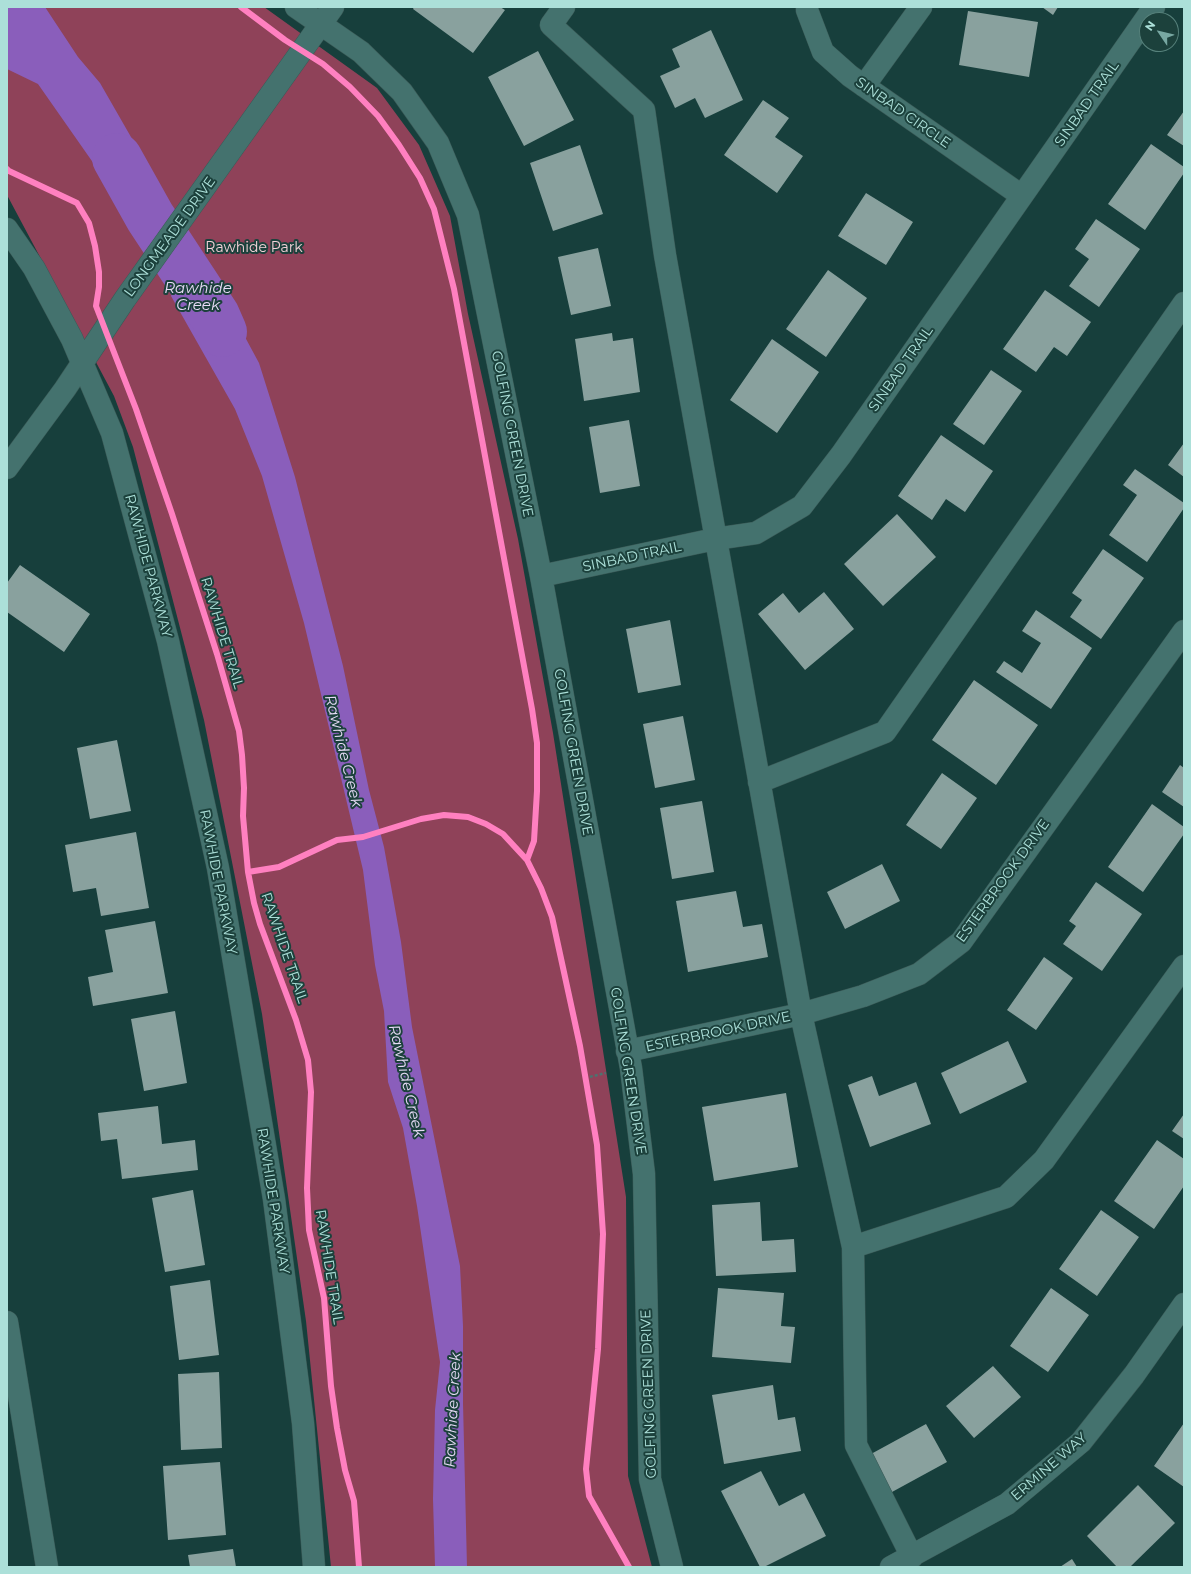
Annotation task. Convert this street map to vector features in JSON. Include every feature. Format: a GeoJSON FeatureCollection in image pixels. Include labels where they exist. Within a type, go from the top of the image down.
{"type":"FeatureCollection","features":[{"type":"Feature","properties":{"kind":"street","name":"GOLFING GREEN DRIVE"},"geometry":{"type":"LineString","coordinates":[[296,7],[361,52],[402,92],[438,143],[465,208],[469,223],[541,576],[631,1068],[644,1174],[650,1479],[672,1567]]}},
{"type":"Feature","properties":{"kind":"street","name":"LONGMEADE DRIVE"},"geometry":{"type":"LineString","coordinates":[[7,468],[125,299],[333,7]]}},
{"type":"Feature","properties":{"kind":"street"},"geometry":{"type":"LineString","coordinates":[[564,7],[551,25],[644,110],[665,255],[801,1014],[853,1247],[856,1445],[912,1557]]}},
{"type":"Feature","properties":{"kind":"street"},"geometry":{"type":"LineString","coordinates":[[864,86],[921,7]]}},
{"type":"Feature","properties":{"kind":"street","name":"SINBAD TRAIL"},"geometry":{"type":"LineString","coordinates":[[541,576],[715,539],[756,533],[802,506],[841,455],[1154,7]]}},
{"type":"Feature","properties":{"kind":"street","name":"SINBAD CIRCLE"},"geometry":{"type":"LineString","coordinates":[[807,10],[824,52],[850,76],[1022,196]]}},
{"type":"Feature","properties":{"kind":"street","name":"RAWHIDE PARKWAY"},"geometry":{"type":"LineString","coordinates":[[7,229],[34,268],[69,332],[112,433],[168,641],[218,868],[274,1199],[303,1423],[314,1567]]}},
{"type":"Feature","properties":{"kind":"street"},"geometry":{"type":"LineString","coordinates":[[759,782],[884,732],[1184,304]]}},
{"type":"Feature","properties":{"kind":"street","name":"ESTERBROOK DRIVE"},"geometry":{"type":"LineString","coordinates":[[627,1051],[801,1014],[863,996],[920,974],[961,942],[1184,631]]}},
{"type":"Feature","properties":{"kind":"street"},"geometry":{"type":"LineString","coordinates":[[853,1247],[1006,1197],[1044,1160],[1184,966]]}},
{"type":"Feature","properties":{"kind":"street","name":"ERMINE WAY"},"geometry":{"type":"LineString","coordinates":[[891,1567],[912,1557],[1007,1504],[1081,1442],[1134,1375],[1184,1304]]}},
{"type":"Feature","properties":{"kind":"street"},"geometry":{"type":"LineString","coordinates":[[7,1322],[47,1567]]}},
{"type":"Feature","properties":{"kind":"path"},"geometry":{"type":"LineString","coordinates":[[241,7],[285,40]]}},
{"type":"Feature","properties":{"kind":"path"},"geometry":{"type":"LineString","coordinates":[[323,64],[350,87],[378,116],[420,178],[434,209],[454,289],[537,743],[537,791],[534,841],[526,860]]}},
{"type":"Feature","properties":{"kind":"path"},"geometry":{"type":"LineString","coordinates":[[248,872],[279,867],[337,840],[363,837],[421,819],[444,815],[468,817],[486,824],[503,834],[526,860],[541,888],[552,917],[580,1046],[597,1145],[603,1234],[598,1349],[586,1469],[589,1496],[629,1567]]}},
{"type":"Feature","properties":{"kind":"green space","name":"Rawhide Park"},"geometry":{"type":"Polygon","coordinates":[[[7,7],[264,7],[377,88],[419,145],[450,216],[468,314],[518,539],[553,733],[626,1197],[628,1476],[652,1567],[331,1567],[306,1321],[262,1014],[204,720],[133,447],[114,396],[7,195],[7,7]]]}},
{"type":"Feature","properties":{"kind":"water"},"geometry":{"type":"Polygon","coordinates":[[[7,7],[45,7],[78,57],[100,83],[166,198],[137,238],[101,174],[38,84],[7,69],[7,7]]]}},
{"type":"Feature","properties":{"kind":"water","name":"Rawhide Creek"},"geometry":{"type":"Polygon","coordinates":[[[197,258],[211,274],[259,363],[295,477],[343,666],[369,790],[384,847],[401,942],[412,1027],[460,1266],[463,1326],[463,1403],[467,1567],[435,1567],[433,1499],[435,1410],[440,1362],[417,1206],[403,1128],[388,1082],[384,1011],[375,965],[363,870],[304,623],[262,476],[235,409],[171,296],[197,258]]]}},
{"type":"Feature","properties":{"kind":"building"},"geometry":{"type":"Polygon","coordinates":[[[414,7],[500,7],[505,10],[473,53],[413,9],[414,7]]]}},
{"type":"Feature","properties":{"kind":"building"},"geometry":{"type":"Polygon","coordinates":[[[1042,7],[1058,7],[1053,15],[1042,7]]]}},
{"type":"Feature","properties":{"kind":"building"},"geometry":{"type":"Polygon","coordinates":[[[968,11],[1038,22],[1029,77],[959,65],[968,11]]]}},
{"type":"Feature","properties":{"kind":"building"},"geometry":{"type":"Polygon","coordinates":[[[711,30],[743,100],[705,118],[695,98],[675,108],[660,76],[680,67],[672,49],[711,30]]]}},
{"type":"Feature","properties":{"kind":"building"},"geometry":{"type":"Polygon","coordinates":[[[538,51],[574,120],[524,146],[488,77],[538,51]]]}},
{"type":"Feature","properties":{"kind":"building"},"geometry":{"type":"Polygon","coordinates":[[[763,100],[789,118],[775,137],[803,156],[777,193],[724,155],[763,100]]]}},
{"type":"Feature","properties":{"kind":"building"},"geometry":{"type":"Polygon","coordinates":[[[1184,111],[1184,146],[1167,135],[1184,111]]]}},
{"type":"Feature","properties":{"kind":"building"},"geometry":{"type":"Polygon","coordinates":[[[1151,144],[1184,167],[1184,173],[1145,230],[1108,204],[1151,144]]]}},
{"type":"Feature","properties":{"kind":"building"},"geometry":{"type":"Polygon","coordinates":[[[580,145],[603,214],[553,231],[530,163],[580,145]]]}},
{"type":"Feature","properties":{"kind":"building"},"geometry":{"type":"Polygon","coordinates":[[[866,193],[913,222],[886,265],[838,236],[866,193]]]}},
{"type":"Feature","properties":{"kind":"building"},"geometry":{"type":"Polygon","coordinates":[[[1096,219],[1140,249],[1099,307],[1069,286],[1089,259],[1075,249],[1096,219]]]}},
{"type":"Feature","properties":{"kind":"building"},"geometry":{"type":"Polygon","coordinates":[[[598,248],[611,306],[571,315],[558,257],[598,248]]]}},
{"type":"Feature","properties":{"kind":"building"},"geometry":{"type":"Polygon","coordinates":[[[828,270],[867,298],[826,357],[786,329],[828,270]]]}},
{"type":"Feature","properties":{"kind":"building"},"geometry":{"type":"Polygon","coordinates":[[[1045,290],[1091,322],[1067,356],[1054,347],[1036,372],[1003,349],[1045,290]]]}},
{"type":"Feature","properties":{"kind":"building"},"geometry":{"type":"Polygon","coordinates":[[[612,333],[613,341],[633,338],[640,392],[584,401],[575,339],[612,333]]]}},
{"type":"Feature","properties":{"kind":"building"},"geometry":{"type":"Polygon","coordinates":[[[772,339],[819,372],[777,433],[730,400],[772,339]]]}},
{"type":"Feature","properties":{"kind":"building"},"geometry":{"type":"Polygon","coordinates":[[[991,370],[1022,391],[984,445],[953,424],[991,370]]]}},
{"type":"Feature","properties":{"kind":"building"},"geometry":{"type":"Polygon","coordinates":[[[629,420],[640,486],[600,493],[589,427],[629,420]]]}},
{"type":"Feature","properties":{"kind":"building"},"geometry":{"type":"Polygon","coordinates":[[[941,435],[993,471],[965,512],[946,499],[932,520],[898,496],[941,435]]]}},
{"type":"Feature","properties":{"kind":"building"},"geometry":{"type":"Polygon","coordinates":[[[1184,443],[1184,477],[1168,465],[1184,443]]]}},
{"type":"Feature","properties":{"kind":"building"},"geometry":{"type":"Polygon","coordinates":[[[1135,469],[1184,503],[1184,508],[1147,562],[1109,535],[1137,495],[1123,485],[1135,469]]]}},
{"type":"Feature","properties":{"kind":"building"},"geometry":{"type":"Polygon","coordinates":[[[897,514],[936,557],[883,606],[844,564],[897,514]]]}},
{"type":"Feature","properties":{"kind":"building"},"geometry":{"type":"Polygon","coordinates":[[[1103,549],[1144,578],[1101,639],[1070,617],[1082,600],[1072,593],[1103,549]]]}},
{"type":"Feature","properties":{"kind":"building"},"geometry":{"type":"Polygon","coordinates":[[[20,565],[90,614],[64,652],[7,612],[7,583],[20,565]]]}},
{"type":"Feature","properties":{"kind":"building"},"geometry":{"type":"Polygon","coordinates":[[[824,592],[854,629],[805,670],[758,614],[783,593],[799,613],[824,592]]]}},
{"type":"Feature","properties":{"kind":"building"},"geometry":{"type":"Polygon","coordinates":[[[1036,610],[1092,648],[1051,709],[996,672],[1004,661],[1022,673],[1041,643],[1022,631],[1036,610]]]}},
{"type":"Feature","properties":{"kind":"building"},"geometry":{"type":"Polygon","coordinates":[[[670,620],[681,685],[638,693],[626,629],[670,620]]]}},
{"type":"Feature","properties":{"kind":"building"},"geometry":{"type":"Polygon","coordinates":[[[974,680],[1038,725],[996,785],[932,740],[974,680]]]}},
{"type":"Feature","properties":{"kind":"building"},"geometry":{"type":"Polygon","coordinates":[[[683,716],[695,780],[655,788],[643,724],[683,716]]]}},
{"type":"Feature","properties":{"kind":"building"},"geometry":{"type":"Polygon","coordinates":[[[117,740],[131,811],[90,819],[77,748],[117,740]]]}},
{"type":"Feature","properties":{"kind":"building"},"geometry":{"type":"Polygon","coordinates":[[[1180,765],[1184,768],[1184,807],[1162,792],[1180,765]]]}},
{"type":"Feature","properties":{"kind":"building"},"geometry":{"type":"Polygon","coordinates":[[[942,773],[977,798],[941,849],[906,825],[942,773]]]}},
{"type":"Feature","properties":{"kind":"building"},"geometry":{"type":"Polygon","coordinates":[[[702,801],[714,872],[672,879],[660,808],[702,801]]]}},
{"type":"Feature","properties":{"kind":"building"},"geometry":{"type":"Polygon","coordinates":[[[1152,804],[1184,827],[1184,834],[1143,892],[1108,867],[1152,804]]]}},
{"type":"Feature","properties":{"kind":"building"},"geometry":{"type":"Polygon","coordinates":[[[136,832],[149,908],[101,916],[96,888],[73,892],[65,845],[136,832]]]}},
{"type":"Feature","properties":{"kind":"building"},"geometry":{"type":"Polygon","coordinates":[[[882,864],[900,901],[845,929],[827,892],[882,864]]]}},
{"type":"Feature","properties":{"kind":"building"},"geometry":{"type":"Polygon","coordinates":[[[1096,882],[1142,914],[1102,971],[1063,944],[1076,926],[1069,921],[1096,882]]]}},
{"type":"Feature","properties":{"kind":"building"},"geometry":{"type":"Polygon","coordinates":[[[736,891],[743,927],[762,924],[768,957],[688,972],[676,901],[736,891]]]}},
{"type":"Feature","properties":{"kind":"building"},"geometry":{"type":"Polygon","coordinates":[[[155,921],[168,993],[93,1006],[88,977],[113,972],[105,930],[155,921]]]}},
{"type":"Feature","properties":{"kind":"building"},"geometry":{"type":"Polygon","coordinates":[[[1044,957],[1073,978],[1036,1030],[1007,1010],[1044,957]]]}},
{"type":"Feature","properties":{"kind":"building"},"geometry":{"type":"Polygon","coordinates":[[[175,1011],[187,1083],[144,1091],[131,1019],[175,1011]]]}},
{"type":"Feature","properties":{"kind":"building"},"geometry":{"type":"Polygon","coordinates":[[[1008,1041],[1027,1082],[960,1114],[941,1073],[1008,1041]]]}},
{"type":"Feature","properties":{"kind":"building"},"geometry":{"type":"Polygon","coordinates":[[[872,1076],[879,1096],[916,1082],[931,1124],[870,1147],[848,1085],[872,1076]]]}},
{"type":"Feature","properties":{"kind":"building"},"geometry":{"type":"Polygon","coordinates":[[[786,1093],[798,1167],[714,1181],[702,1107],[786,1093]]]}},
{"type":"Feature","properties":{"kind":"building"},"geometry":{"type":"Polygon","coordinates":[[[158,1106],[162,1144],[195,1140],[198,1170],[122,1179],[117,1139],[101,1141],[98,1113],[158,1106]]]}},
{"type":"Feature","properties":{"kind":"building"},"geometry":{"type":"Polygon","coordinates":[[[1184,1114],[1184,1139],[1172,1131],[1184,1114]]]}},
{"type":"Feature","properties":{"kind":"building"},"geometry":{"type":"Polygon","coordinates":[[[1157,1140],[1184,1159],[1184,1186],[1154,1229],[1114,1201],[1157,1140]]]}},
{"type":"Feature","properties":{"kind":"building"},"geometry":{"type":"Polygon","coordinates":[[[193,1190],[205,1265],[165,1272],[152,1198],[193,1190]]]}},
{"type":"Feature","properties":{"kind":"building"},"geometry":{"type":"Polygon","coordinates":[[[760,1202],[762,1241],[794,1239],[796,1272],[716,1276],[712,1205],[760,1202]]]}},
{"type":"Feature","properties":{"kind":"building"},"geometry":{"type":"Polygon","coordinates":[[[1101,1210],[1139,1237],[1097,1296],[1059,1269],[1101,1210]]]}},
{"type":"Feature","properties":{"kind":"building"},"geometry":{"type":"Polygon","coordinates":[[[210,1280],[219,1355],[179,1360],[170,1286],[210,1280]]]}},
{"type":"Feature","properties":{"kind":"building"},"geometry":{"type":"Polygon","coordinates":[[[718,1288],[784,1293],[781,1326],[795,1327],[791,1363],[712,1357],[718,1288]]]}},
{"type":"Feature","properties":{"kind":"building"},"geometry":{"type":"Polygon","coordinates":[[[1051,1288],[1089,1315],[1048,1372],[1010,1346],[1051,1288]]]}},
{"type":"Feature","properties":{"kind":"building"},"geometry":{"type":"Polygon","coordinates":[[[993,1366],[1021,1397],[974,1438],[946,1406],[993,1366]]]}},
{"type":"Feature","properties":{"kind":"building"},"geometry":{"type":"Polygon","coordinates":[[[219,1372],[222,1448],[181,1450],[178,1374],[219,1372]]]}},
{"type":"Feature","properties":{"kind":"building"},"geometry":{"type":"Polygon","coordinates":[[[773,1385],[778,1420],[795,1417],[801,1451],[724,1464],[712,1395],[773,1385]]]}},
{"type":"Feature","properties":{"kind":"building"},"geometry":{"type":"Polygon","coordinates":[[[1184,1423],[1184,1487],[1154,1466],[1184,1423]]]}},
{"type":"Feature","properties":{"kind":"building"},"geometry":{"type":"Polygon","coordinates":[[[926,1424],[947,1462],[892,1492],[871,1454],[926,1424]]]}},
{"type":"Feature","properties":{"kind":"building"},"geometry":{"type":"Polygon","coordinates":[[[220,1462],[226,1535],[168,1540],[163,1466],[220,1462]]]}},
{"type":"Feature","properties":{"kind":"building"},"geometry":{"type":"Polygon","coordinates":[[[761,1471],[779,1506],[804,1493],[826,1536],[764,1567],[760,1567],[721,1491],[761,1471]]]}},
{"type":"Feature","properties":{"kind":"building"},"geometry":{"type":"Polygon","coordinates":[[[1138,1485],[1175,1523],[1130,1567],[1117,1567],[1087,1536],[1138,1485]]]}},
{"type":"Feature","properties":{"kind":"building"},"geometry":{"type":"Polygon","coordinates":[[[233,1549],[236,1567],[190,1567],[188,1555],[233,1549]]]}},
{"type":"Feature","properties":{"kind":"building"},"geometry":{"type":"Polygon","coordinates":[[[1072,1559],[1077,1567],[1060,1567],[1072,1559]]]}},
{"type":"Feature","properties":{"kind":"waterway","name":"Rawhide Creek"},"geometry":{"type":"LineString","coordinates":[[117,158],[150,217],[215,316],[222,332]]}},
{"type":"Feature","properties":{"kind":"cycle path"},"geometry":{"type":"LineString","coordinates":[[241,7],[285,40],[323,64],[350,87],[378,116],[420,178],[434,209],[454,289],[537,743],[537,791],[534,841],[527,860],[541,888],[552,917],[580,1046],[597,1145],[603,1234],[598,1349],[586,1469],[589,1496],[629,1567]]}},
{"type":"Feature","properties":{"kind":"cycle path","name":"RAWHIDE TRAIL"},"geometry":{"type":"LineString","coordinates":[[7,169],[77,203],[89,223],[95,246],[99,272],[99,287],[96,306],[136,409],[172,514],[217,654],[239,731],[244,788],[243,816],[248,872],[254,903],[260,924],[296,1020],[308,1060],[311,1092],[307,1188],[309,1230],[324,1298],[331,1386],[345,1470],[354,1501],[359,1567]]}},
{"type":"Feature","properties":{"kind":"cycle path"},"geometry":{"type":"LineString","coordinates":[[248,872],[279,867],[337,840],[363,837],[421,819],[444,815],[468,817],[486,824],[503,834],[527,860]]}}]}
